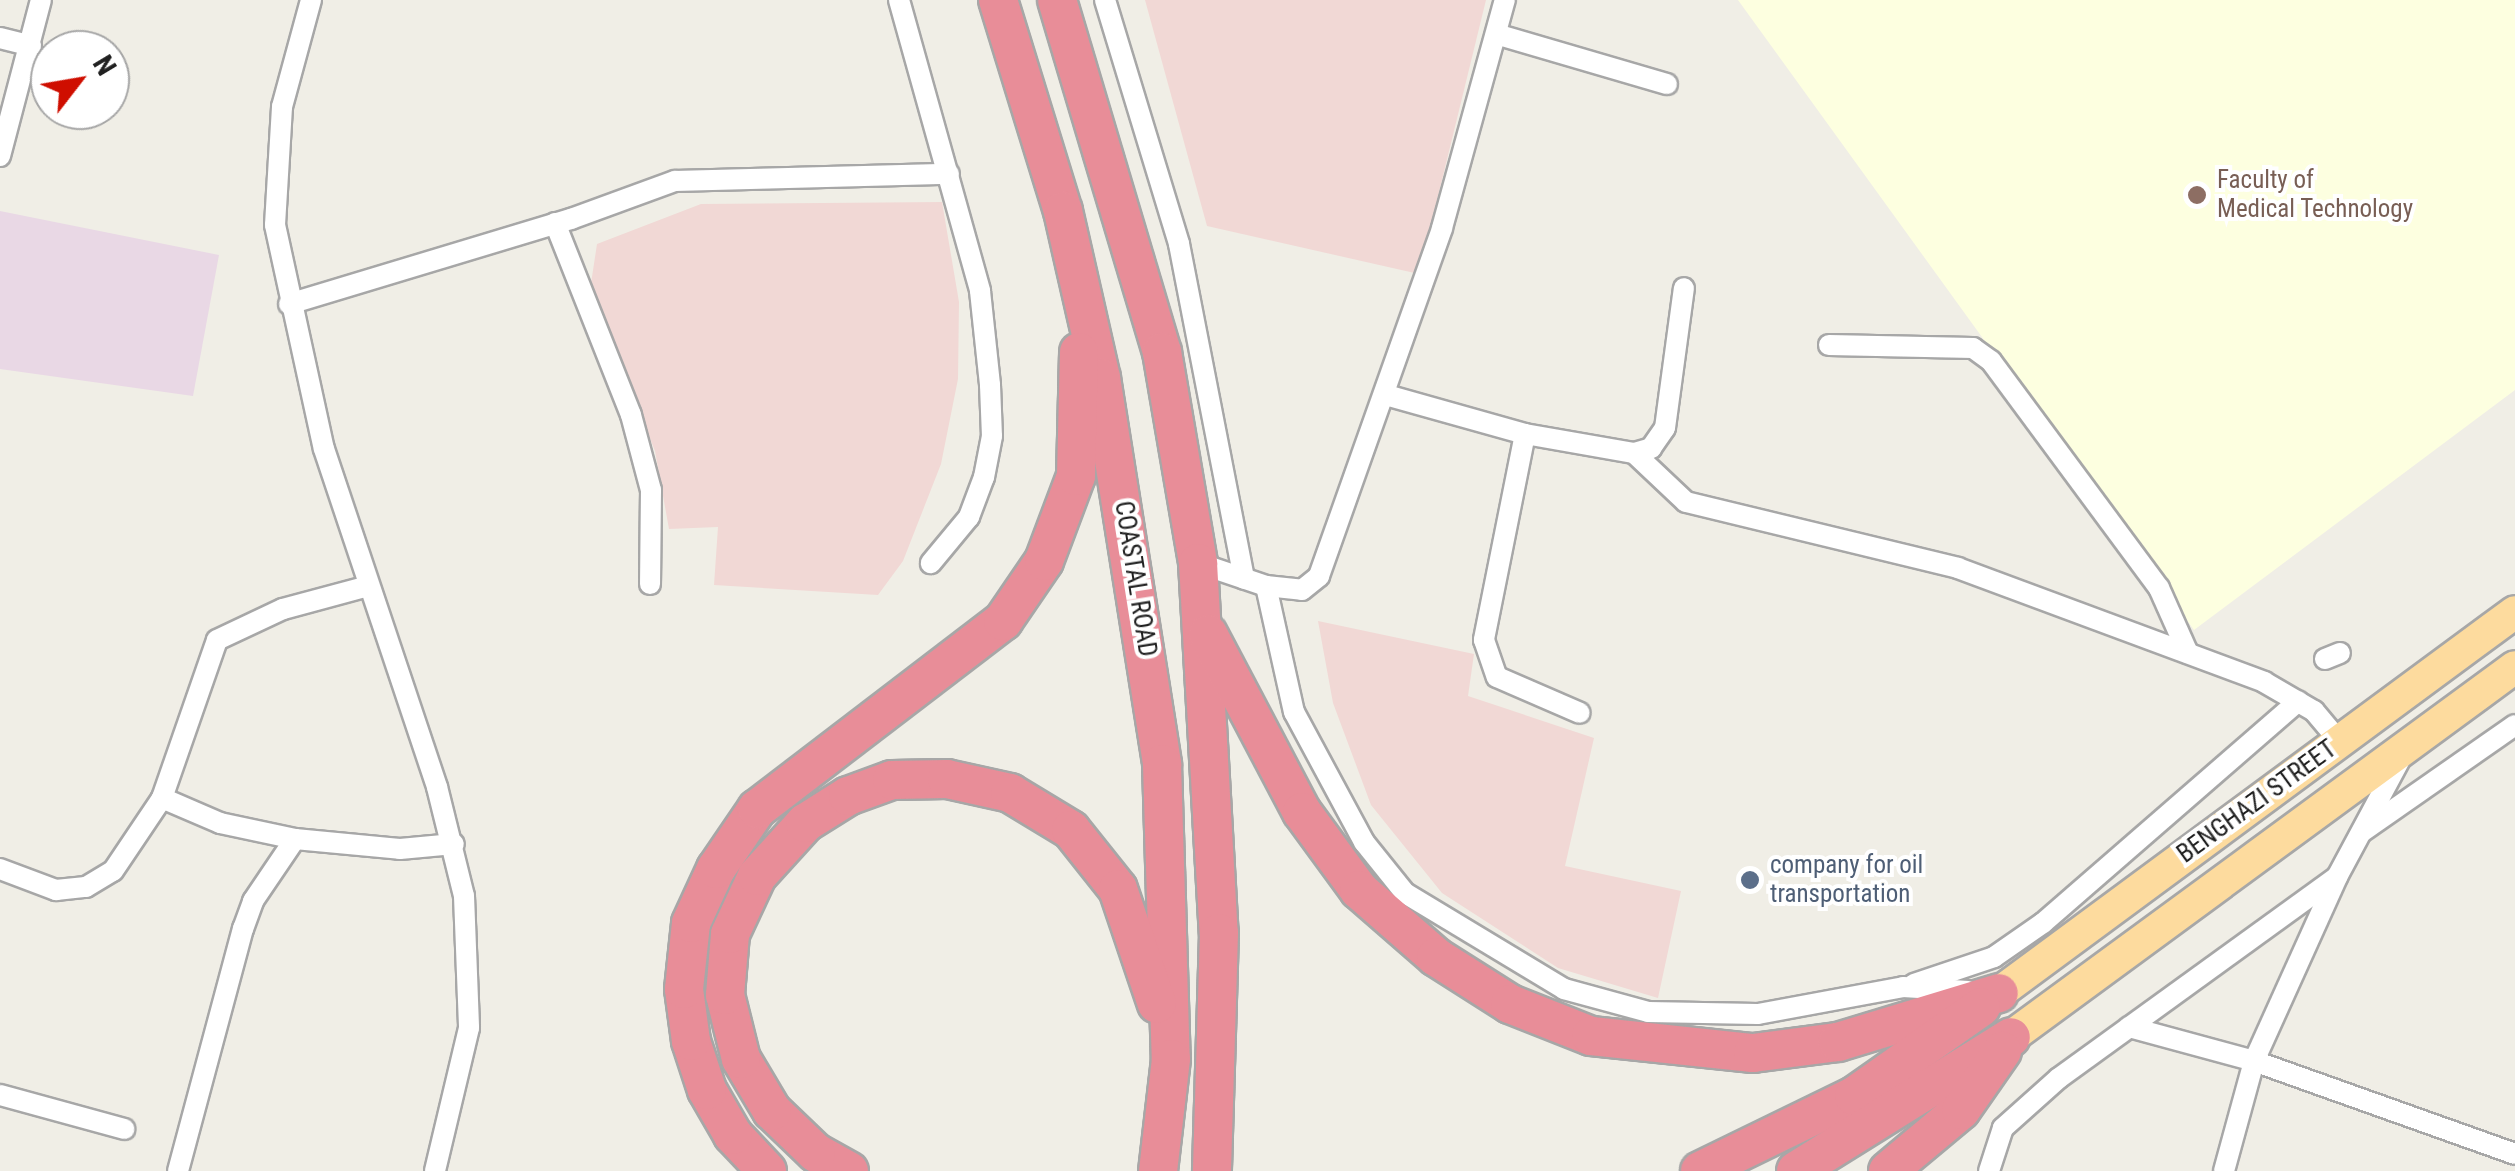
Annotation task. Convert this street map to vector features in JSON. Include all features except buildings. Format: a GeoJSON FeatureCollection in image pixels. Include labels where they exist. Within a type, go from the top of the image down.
{"type":"FeatureCollection","features":[{"type":"Feature","properties":{"kind":"highway","name":"COASTAL ROAD"},"geometry":{"type":"LineString","coordinates":[[998,0],[1063,211],[1104,396],[1162,764],[1171,1059],[1158,1171]]}},
{"type":"Feature","properties":{"kind":"highway"},"geometry":{"type":"LineString","coordinates":[[1056,0],[1162,352],[1198,562],[1219,933],[1212,1171]]}},
{"type":"Feature","properties":{"kind":"highway"},"geometry":{"type":"LineString","coordinates":[[767,1171],[733,1135],[707,1090],[691,1041],[684,990],[691,923],[716,869],[757,810],[1003,621],[1044,561],[1076,476],[1080,367],[1063,211]]}},
{"type":"Feature","properties":{"kind":"highway"},"geometry":{"type":"LineString","coordinates":[[1203,625],[1302,812],[1359,890],[1436,958],[1510,1004],[1590,1036],[1753,1053],[1838,1042],[1999,993]]}},
{"type":"Feature","properties":{"kind":"highway"},"geometry":{"type":"LineString","coordinates":[[849,1171],[816,1153],[772,1111],[740,1059],[725,994],[730,934],[757,876],[804,823],[848,796],[892,780],[947,780],[1010,793],[1071,830],[1118,890],[1171,1059]]}},
{"type":"Feature","properties":{"kind":"highway"},"geometry":{"type":"LineString","coordinates":[[1700,1171],[1854,1096],[1999,993]]}},
{"type":"Feature","properties":{"kind":"highway"},"geometry":{"type":"LineString","coordinates":[[1796,1171],[2010,1037]]}},
{"type":"Feature","properties":{"kind":"highway"},"geometry":{"type":"LineString","coordinates":[[1888,1171],[1961,1110],[2010,1037]]}},
{"type":"Feature","properties":{"kind":"main road","name":"BENGHAZI STREET"},"geometry":{"type":"LineString","coordinates":[[1999,993],[2515,612]]}},
{"type":"Feature","properties":{"kind":"main road","name":"BENGHAZI STREET"},"geometry":{"type":"LineString","coordinates":[[2010,1037],[2515,668]]}},
{"type":"Feature","properties":{"kind":"street"},"geometry":{"type":"LineString","coordinates":[[34,30],[41,0]]}},
{"type":"Feature","properties":{"kind":"street"},"geometry":{"type":"LineString","coordinates":[[312,0],[282,107],[275,225],[289,304],[324,449],[454,844],[464,896],[470,1028],[436,1171]]}},
{"type":"Feature","properties":{"kind":"street"},"geometry":{"type":"LineString","coordinates":[[899,0],[980,291],[992,436],[969,518],[930,563]]}},
{"type":"Feature","properties":{"kind":"street"},"geometry":{"type":"LineString","coordinates":[[1104,0],[1179,244],[1244,578]]}},
{"type":"Feature","properties":{"kind":"street"},"geometry":{"type":"LineString","coordinates":[[1198,562],[1266,586],[1302,590],[1319,576],[1386,395],[1499,35],[1505,0]]}},
{"type":"Feature","properties":{"kind":"street"},"geometry":{"type":"LineString","coordinates":[[1499,35],[1667,84]]}},
{"type":"Feature","properties":{"kind":"street"},"geometry":{"type":"LineString","coordinates":[[0,38],[30,46]]}},
{"type":"Feature","properties":{"kind":"street"},"geometry":{"type":"LineString","coordinates":[[1,147],[30,49]]}},
{"type":"Feature","properties":{"kind":"street"},"geometry":{"type":"LineString","coordinates":[[289,304],[694,178],[949,174]]}},
{"type":"Feature","properties":{"kind":"street"},"geometry":{"type":"LineString","coordinates":[[556,223],[631,415],[646,471],[650,584]]}},
{"type":"Feature","properties":{"kind":"street"},"geometry":{"type":"LineString","coordinates":[[1386,395],[1525,434],[1634,454],[1651,448],[1665,428],[1684,288]]}},
{"type":"Feature","properties":{"kind":"street"},"geometry":{"type":"LineString","coordinates":[[1829,346],[1973,348],[1991,361],[2159,588],[2188,654]]}},
{"type":"Feature","properties":{"kind":"street"},"geometry":{"type":"LineString","coordinates":[[1525,434],[1484,640],[1497,677],[1580,713]]}},
{"type":"Feature","properties":{"kind":"street"},"geometry":{"type":"LineString","coordinates":[[1634,454],[1686,502],[1958,568],[2188,654],[2298,701],[2339,742]]}},
{"type":"Feature","properties":{"kind":"street"},"geometry":{"type":"LineString","coordinates":[[0,869],[56,890],[86,888],[113,871],[162,798],[216,640],[283,608],[368,586]]}},
{"type":"Feature","properties":{"kind":"street"},"geometry":{"type":"LineString","coordinates":[[1266,586],[1294,712],[1311,751],[1364,842],[1404,893],[1564,988],[1648,1012],[1758,1014],[1903,987],[1994,957],[2043,923],[2298,701]]}},
{"type":"Feature","properties":{"kind":"street"},"geometry":{"type":"LineString","coordinates":[[2362,832],[2420,797],[2515,725]]}},
{"type":"Feature","properties":{"kind":"street"},"geometry":{"type":"LineString","coordinates":[[2224,1171],[2254,1061],[2337,877],[2408,745]]}},
{"type":"Feature","properties":{"kind":"street"},"geometry":{"type":"LineString","coordinates":[[162,798],[220,823],[295,839],[400,849],[454,844]]}},
{"type":"Feature","properties":{"kind":"street"},"geometry":{"type":"LineString","coordinates":[[178,1171],[248,915],[295,839]]}},
{"type":"Feature","properties":{"kind":"street"},"geometry":{"type":"LineString","coordinates":[[1989,1171],[2004,1128],[2128,1027],[2337,877]]}},
{"type":"Feature","properties":{"kind":"street"},"geometry":{"type":"LineString","coordinates":[[1903,987],[1999,993]]}},
{"type":"Feature","properties":{"kind":"street"},"geometry":{"type":"LineString","coordinates":[[2128,1027],[2254,1061],[2515,1154]]}},
{"type":"Feature","properties":{"kind":"street"},"geometry":{"type":"LineString","coordinates":[[0,1095],[124,1129]]}},
{"type":"Feature","properties":{"kind":"shaded area"},"geometry":{"type":"Polygon","coordinates":[[[1145,0],[1486,0],[1419,274],[1207,226],[1145,0]]]}},
{"type":"Feature","properties":{"kind":"shaded area","name":"Faculty of Medical Technology"},"geometry":{"type":"Polygon","coordinates":[[[1738,0],[2515,0],[2515,390],[2194,630],[1738,0]]]}},
{"type":"Feature","properties":{"kind":"shaded area"},"geometry":{"type":"Polygon","coordinates":[[[942,202],[959,302],[958,379],[941,464],[903,561],[878,595],[714,585],[718,527],[669,529],[655,451],[590,290],[597,244],[701,204],[942,202]]]}},
{"type":"Feature","properties":{"kind":"shaded area"},"geometry":{"type":"Polygon","coordinates":[[[0,211],[219,255],[193,396],[0,369],[0,211]]]}},
{"type":"Feature","properties":{"kind":"shaded area"},"geometry":{"type":"Polygon","coordinates":[[[1318,621],[1474,654],[1468,696],[1594,738],[1565,866],[1681,891],[1658,998],[1558,968],[1442,893],[1371,805],[1333,703],[1318,621]]]}},
{"type":"Feature","properties":{"kind":"place","name":"Faculty of Medical Technology"},"geometry":{"type":"Point","coordinates":[2197,195]}},
{"type":"Feature","properties":{"kind":"place","name":"company for oil transportation"},"geometry":{"type":"Point","coordinates":[1750,880]}}]}
